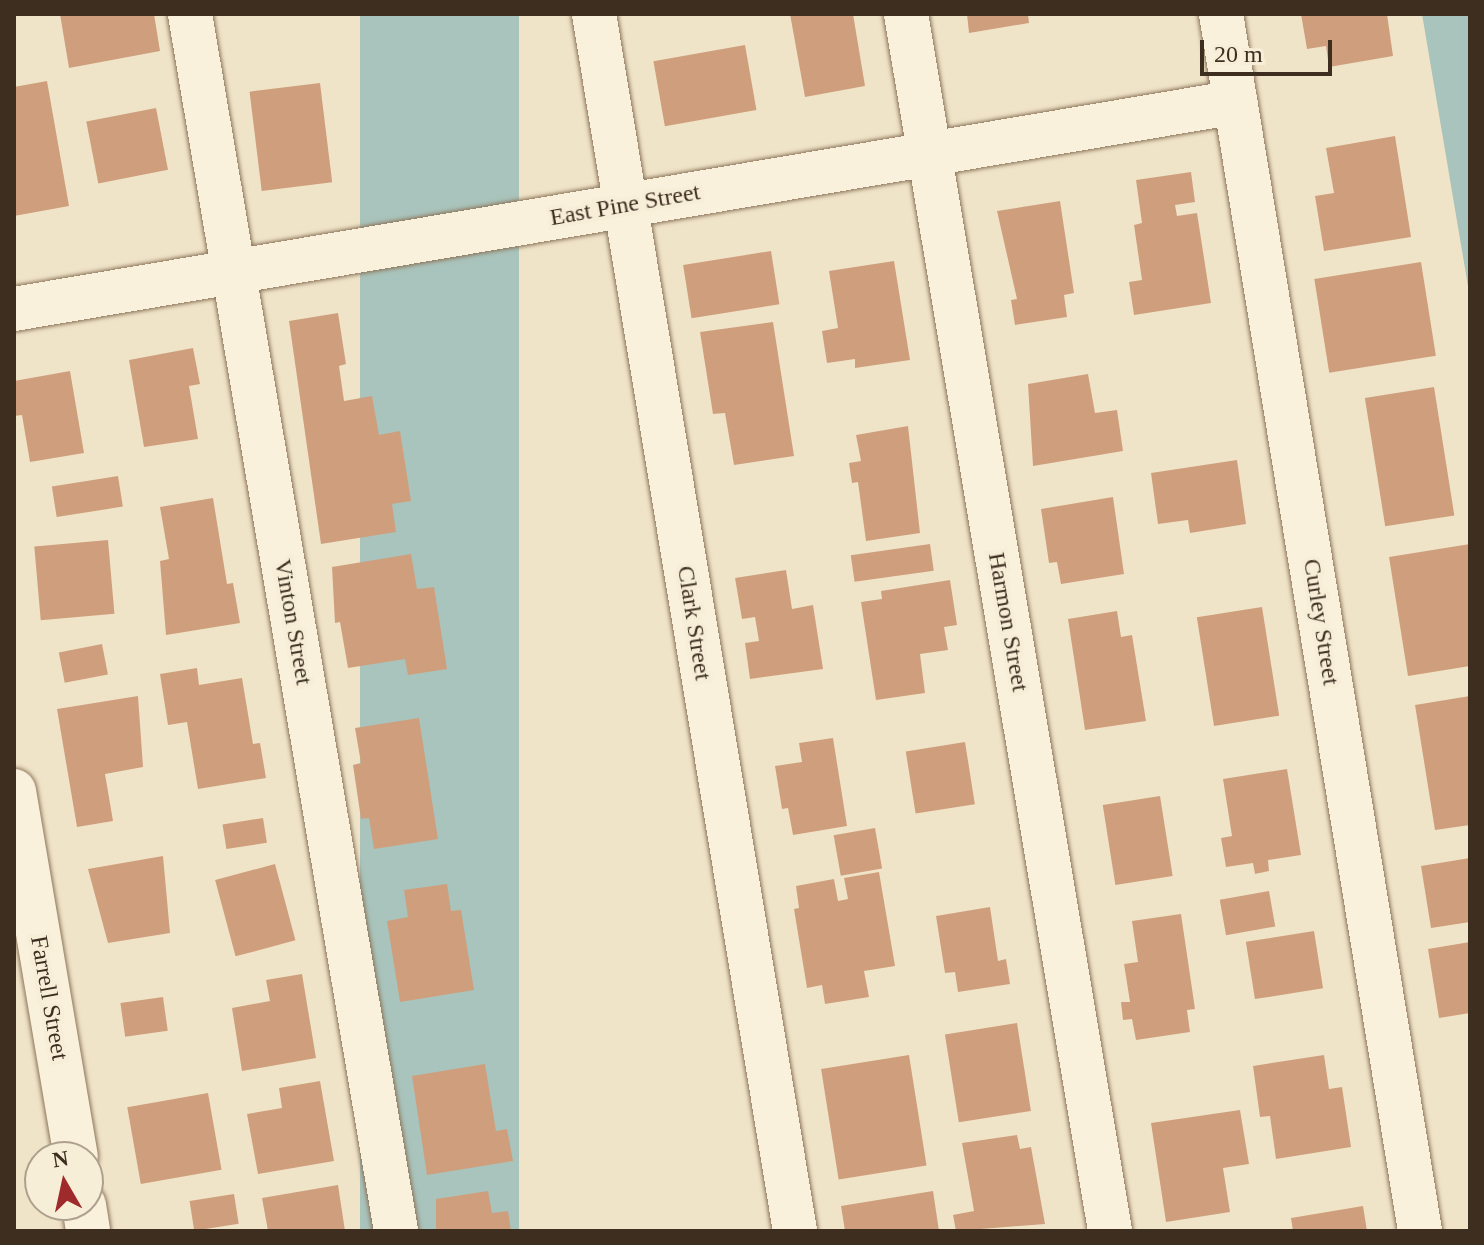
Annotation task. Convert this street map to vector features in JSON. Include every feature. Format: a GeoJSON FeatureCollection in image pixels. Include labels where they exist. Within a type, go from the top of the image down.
{"type":"FeatureCollection","features":[{"type":"Feature","properties":{"kind":"street","name":"Vinton Street"},"geometry":{"type":"LineString","coordinates":[[190,14],[396,1231]]}},
{"type":"Feature","properties":{"kind":"street","name":"Clark Street"},"geometry":{"type":"LineString","coordinates":[[594,14],[795,1231]]}},
{"type":"Feature","properties":{"kind":"street","name":"Harmon Street"},"geometry":{"type":"LineString","coordinates":[[906,14],[1110,1231]]}},
{"type":"Feature","properties":{"kind":"street","name":"Curley Street"},"geometry":{"type":"LineString","coordinates":[[1221,14],[1420,1231]]}},
{"type":"Feature","properties":{"kind":"street","name":"East Pine Street"},"geometry":{"type":"LineString","coordinates":[[14,309],[1236,102]]}},
{"type":"Feature","properties":{"kind":"street","name":"Farrell Street"},"geometry":{"type":"LineString","coordinates":[[14,791],[73,1141]]}},
{"type":"Feature","properties":{"kind":"water"},"geometry":{"type":"Polygon","coordinates":[[[360,14],[519,14],[519,1231],[360,1231],[360,14]]]}},
{"type":"Feature","properties":{"kind":"water"},"geometry":{"type":"Polygon","coordinates":[[[1422,14],[1470,14],[1470,298],[1422,14]]]}},
{"type":"Feature","properties":{"kind":"building"},"geometry":{"type":"Polygon","coordinates":[[[60,14],[154,14],[160,51],[69,68],[60,14]]]}},
{"type":"Feature","properties":{"kind":"building"},"geometry":{"type":"Polygon","coordinates":[[[790,14],[853,14],[865,86],[805,97],[790,14]]]}},
{"type":"Feature","properties":{"kind":"building"},"geometry":{"type":"Polygon","coordinates":[[[967,14],[1028,14],[1029,23],[969,33],[967,14]]]}},
{"type":"Feature","properties":{"kind":"building"},"geometry":{"type":"Polygon","coordinates":[[[1301,14],[1387,14],[1393,56],[1329,67],[1326,46],[1307,49],[1301,14]]]}},
{"type":"Feature","properties":{"kind":"building"},"geometry":{"type":"Polygon","coordinates":[[[745,45],[756,110],[665,126],[653,61],[745,45]]]}},
{"type":"Feature","properties":{"kind":"building"},"geometry":{"type":"Polygon","coordinates":[[[47,81],[69,206],[14,216],[14,87],[47,81]]]}},
{"type":"Feature","properties":{"kind":"building"},"geometry":{"type":"Polygon","coordinates":[[[320,83],[332,182],[262,191],[250,92],[320,83]]]}},
{"type":"Feature","properties":{"kind":"building"},"geometry":{"type":"Polygon","coordinates":[[[156,108],[168,170],[98,183],[86,122],[156,108]]]}},
{"type":"Feature","properties":{"kind":"building"},"geometry":{"type":"Polygon","coordinates":[[[1395,136],[1411,237],[1324,251],[1315,196],[1334,193],[1326,148],[1395,136]]]}},
{"type":"Feature","properties":{"kind":"building"},"geometry":{"type":"Polygon","coordinates":[[[1191,172],[1195,202],[1175,205],[1177,216],[1197,213],[1211,303],[1134,315],[1129,282],[1142,280],[1134,225],[1142,223],[1136,180],[1191,172]]]}},
{"type":"Feature","properties":{"kind":"building"},"geometry":{"type":"Polygon","coordinates":[[[1060,201],[1074,293],[1064,295],[1067,317],[1015,325],[1011,300],[1017,299],[997,211],[1060,201]]]}},
{"type":"Feature","properties":{"kind":"building"},"geometry":{"type":"Polygon","coordinates":[[[771,251],[779,304],[692,318],[683,265],[771,251]]]}},
{"type":"Feature","properties":{"kind":"building"},"geometry":{"type":"Polygon","coordinates":[[[894,261],[910,360],[855,368],[855,359],[827,363],[822,331],[838,328],[829,271],[894,261]]]}},
{"type":"Feature","properties":{"kind":"building"},"geometry":{"type":"Polygon","coordinates":[[[1421,262],[1436,356],[1329,373],[1314,279],[1421,262]]]}},
{"type":"Feature","properties":{"kind":"building"},"geometry":{"type":"Polygon","coordinates":[[[338,313],[346,364],[339,366],[344,401],[372,396],[379,435],[400,431],[411,501],[392,504],[396,532],[321,544],[289,321],[338,313]]]}},
{"type":"Feature","properties":{"kind":"building"},"geometry":{"type":"Polygon","coordinates":[[[773,322],[794,456],[734,465],[725,413],[713,414],[700,332],[773,322]]]}},
{"type":"Feature","properties":{"kind":"building"},"geometry":{"type":"Polygon","coordinates":[[[193,348],[200,384],[189,386],[198,439],[144,447],[129,360],[193,348]]]}},
{"type":"Feature","properties":{"kind":"building"},"geometry":{"type":"Polygon","coordinates":[[[70,371],[84,453],[30,462],[22,415],[14,416],[14,381],[70,371]]]}},
{"type":"Feature","properties":{"kind":"building"},"geometry":{"type":"Polygon","coordinates":[[[1088,374],[1095,413],[1117,410],[1123,451],[1033,466],[1028,384],[1088,374]]]}},
{"type":"Feature","properties":{"kind":"building"},"geometry":{"type":"Polygon","coordinates":[[[1434,387],[1454,515],[1385,526],[1365,398],[1434,387]]]}},
{"type":"Feature","properties":{"kind":"building"},"geometry":{"type":"Polygon","coordinates":[[[908,426],[920,533],[866,541],[858,482],[852,483],[849,463],[861,461],[856,435],[908,426]]]}},
{"type":"Feature","properties":{"kind":"building"},"geometry":{"type":"Polygon","coordinates":[[[1237,460],[1246,524],[1190,533],[1188,520],[1158,524],[1151,473],[1237,460]]]}},
{"type":"Feature","properties":{"kind":"building"},"geometry":{"type":"Polygon","coordinates":[[[118,476],[123,507],[57,517],[52,486],[118,476]]]}},
{"type":"Feature","properties":{"kind":"building"},"geometry":{"type":"Polygon","coordinates":[[[1113,497],[1124,574],[1061,584],[1057,562],[1049,563],[1041,509],[1113,497]]]}},
{"type":"Feature","properties":{"kind":"building"},"geometry":{"type":"Polygon","coordinates":[[[213,498],[227,584],[233,583],[240,623],[166,635],[160,561],[169,559],[160,507],[213,498]]]}},
{"type":"Feature","properties":{"kind":"building"},"geometry":{"type":"Polygon","coordinates":[[[108,540],[114,614],[41,620],[34,546],[108,540]]]}},
{"type":"Feature","properties":{"kind":"building"},"geometry":{"type":"Polygon","coordinates":[[[930,544],[934,571],[855,582],[851,555],[930,544]]]}},
{"type":"Feature","properties":{"kind":"building"},"geometry":{"type":"Polygon","coordinates":[[[1470,544],[1470,666],[1408,676],[1389,557],[1470,544]]]}},
{"type":"Feature","properties":{"kind":"building"},"geometry":{"type":"Polygon","coordinates":[[[411,554],[417,589],[434,587],[447,669],[408,675],[405,659],[348,668],[340,622],[335,623],[332,567],[411,554]]]}},
{"type":"Feature","properties":{"kind":"building"},"geometry":{"type":"Polygon","coordinates":[[[786,570],[792,609],[813,605],[823,669],[750,679],[745,643],[759,641],[755,617],[742,619],[735,578],[786,570]]]}},
{"type":"Feature","properties":{"kind":"building"},"geometry":{"type":"Polygon","coordinates":[[[950,580],[957,625],[944,627],[948,650],[920,654],[925,693],[876,700],[861,602],[882,599],[881,591],[950,580]]]}},
{"type":"Feature","properties":{"kind":"building"},"geometry":{"type":"Polygon","coordinates":[[[1262,607],[1279,716],[1214,726],[1197,617],[1262,607]]]}},
{"type":"Feature","properties":{"kind":"building"},"geometry":{"type":"Polygon","coordinates":[[[1117,611],[1121,637],[1132,635],[1146,721],[1085,730],[1068,619],[1117,611]]]}},
{"type":"Feature","properties":{"kind":"building"},"geometry":{"type":"Polygon","coordinates":[[[102,644],[108,674],[65,683],[59,652],[102,644]]]}},
{"type":"Feature","properties":{"kind":"building"},"geometry":{"type":"Polygon","coordinates":[[[197,668],[199,685],[242,678],[253,744],[260,743],[266,778],[198,789],[187,722],[168,725],[160,674],[197,668]]]}},
{"type":"Feature","properties":{"kind":"building"},"geometry":{"type":"Polygon","coordinates":[[[138,696],[143,767],[105,774],[113,821],[77,827],[57,709],[138,696]]]}},
{"type":"Feature","properties":{"kind":"building"},"geometry":{"type":"Polygon","coordinates":[[[1470,696],[1470,825],[1435,830],[1415,705],[1470,696]]]}},
{"type":"Feature","properties":{"kind":"building"},"geometry":{"type":"Polygon","coordinates":[[[419,718],[438,839],[374,849],[369,818],[361,819],[353,765],[361,763],[355,728],[419,718]]]}},
{"type":"Feature","properties":{"kind":"building"},"geometry":{"type":"Polygon","coordinates":[[[833,738],[847,826],[793,835],[788,808],[782,809],[775,766],[802,762],[799,743],[833,738]]]}},
{"type":"Feature","properties":{"kind":"building"},"geometry":{"type":"Polygon","coordinates":[[[965,742],[975,804],[916,814],[906,751],[965,742]]]}},
{"type":"Feature","properties":{"kind":"building"},"geometry":{"type":"Polygon","coordinates":[[[1287,769],[1301,855],[1268,860],[1269,871],[1255,874],[1253,863],[1226,867],[1221,838],[1232,836],[1223,779],[1287,769]]]}},
{"type":"Feature","properties":{"kind":"building"},"geometry":{"type":"Polygon","coordinates":[[[1160,796],[1173,876],[1115,885],[1103,805],[1160,796]]]}},
{"type":"Feature","properties":{"kind":"building"},"geometry":{"type":"Polygon","coordinates":[[[263,818],[267,843],[226,849],[223,824],[263,818]]]}},
{"type":"Feature","properties":{"kind":"building"},"geometry":{"type":"Polygon","coordinates":[[[875,828],[882,868],[841,876],[834,835],[875,828]]]}},
{"type":"Feature","properties":{"kind":"building"},"geometry":{"type":"Polygon","coordinates":[[[163,856],[170,933],[108,943],[88,869],[163,856]]]}},
{"type":"Feature","properties":{"kind":"building"},"geometry":{"type":"Polygon","coordinates":[[[1470,858],[1470,922],[1431,928],[1421,866],[1470,858]]]}},
{"type":"Feature","properties":{"kind":"building"},"geometry":{"type":"Polygon","coordinates":[[[275,864],[295,940],[236,956],[215,880],[275,864]]]}},
{"type":"Feature","properties":{"kind":"building"},"geometry":{"type":"Polygon","coordinates":[[[879,872],[895,966],[864,971],[869,997],[825,1004],[822,985],[807,988],[794,909],[799,908],[796,886],[834,879],[838,901],[848,899],[844,878],[879,872]]]}},
{"type":"Feature","properties":{"kind":"building"},"geometry":{"type":"Polygon","coordinates":[[[447,884],[451,911],[461,910],[474,990],[400,1002],[387,921],[408,917],[404,890],[447,884]]]}},
{"type":"Feature","properties":{"kind":"building"},"geometry":{"type":"Polygon","coordinates":[[[1269,891],[1275,926],[1226,935],[1220,900],[1269,891]]]}},
{"type":"Feature","properties":{"kind":"building"},"geometry":{"type":"Polygon","coordinates":[[[990,907],[998,961],[1006,959],[1010,984],[958,992],[955,972],[945,973],[936,916],[990,907]]]}},
{"type":"Feature","properties":{"kind":"building"},"geometry":{"type":"Polygon","coordinates":[[[1181,914],[1195,1009],[1187,1010],[1190,1032],[1136,1040],[1132,1019],[1123,1020],[1121,1002],[1130,1002],[1124,964],[1138,962],[1132,921],[1181,914]]]}},
{"type":"Feature","properties":{"kind":"building"},"geometry":{"type":"Polygon","coordinates":[[[1314,931],[1323,988],[1255,999],[1246,942],[1314,931]]]}},
{"type":"Feature","properties":{"kind":"building"},"geometry":{"type":"Polygon","coordinates":[[[1470,942],[1470,1013],[1439,1018],[1428,949],[1470,942]]]}},
{"type":"Feature","properties":{"kind":"building"},"geometry":{"type":"Polygon","coordinates":[[[302,974],[316,1058],[242,1071],[232,1008],[270,1001],[266,980],[302,974]]]}},
{"type":"Feature","properties":{"kind":"building"},"geometry":{"type":"Polygon","coordinates":[[[163,997],[168,1031],[125,1037],[120,1003],[163,997]]]}},
{"type":"Feature","properties":{"kind":"building"},"geometry":{"type":"Polygon","coordinates":[[[1017,1023],[1031,1111],[959,1122],[945,1034],[1017,1023]]]}},
{"type":"Feature","properties":{"kind":"building"},"geometry":{"type":"Polygon","coordinates":[[[909,1055],[927,1166],[839,1180],[821,1069],[909,1055]]]}},
{"type":"Feature","properties":{"kind":"building"},"geometry":{"type":"Polygon","coordinates":[[[1324,1055],[1329,1089],[1342,1087],[1351,1147],[1276,1159],[1270,1116],[1260,1117],[1253,1066],[1324,1055]]]}},
{"type":"Feature","properties":{"kind":"building"},"geometry":{"type":"Polygon","coordinates":[[[485,1064],[496,1131],[507,1129],[513,1161],[427,1175],[412,1076],[485,1064]]]}},
{"type":"Feature","properties":{"kind":"building"},"geometry":{"type":"Polygon","coordinates":[[[320,1081],[334,1161],[258,1174],[247,1114],[282,1108],[279,1088],[320,1081]]]}},
{"type":"Feature","properties":{"kind":"building"},"geometry":{"type":"Polygon","coordinates":[[[208,1093],[222,1170],[141,1184],[127,1107],[208,1093]]]}},
{"type":"Feature","properties":{"kind":"building"},"geometry":{"type":"Polygon","coordinates":[[[1240,1110],[1249,1164],[1223,1168],[1230,1212],[1166,1222],[1151,1123],[1240,1110]]]}},
{"type":"Feature","properties":{"kind":"building"},"geometry":{"type":"Polygon","coordinates":[[[1017,1135],[1020,1149],[1031,1147],[1045,1224],[956,1231],[953,1215],[974,1211],[962,1143],[1017,1135]]]}},
{"type":"Feature","properties":{"kind":"building"},"geometry":{"type":"Polygon","coordinates":[[[338,1185],[345,1231],[268,1231],[262,1198],[338,1185]]]}},
{"type":"Feature","properties":{"kind":"building"},"geometry":{"type":"Polygon","coordinates":[[[488,1191],[492,1213],[508,1211],[511,1231],[436,1231],[436,1199],[488,1191]]]}},
{"type":"Feature","properties":{"kind":"building"},"geometry":{"type":"Polygon","coordinates":[[[933,1191],[939,1231],[845,1231],[841,1206],[933,1191]]]}},
{"type":"Feature","properties":{"kind":"building"},"geometry":{"type":"Polygon","coordinates":[[[234,1194],[239,1224],[194,1231],[190,1201],[234,1194]]]}},
{"type":"Feature","properties":{"kind":"building"},"geometry":{"type":"Polygon","coordinates":[[[1363,1206],[1367,1231],[1293,1231],[1291,1218],[1363,1206]]]}}]}
